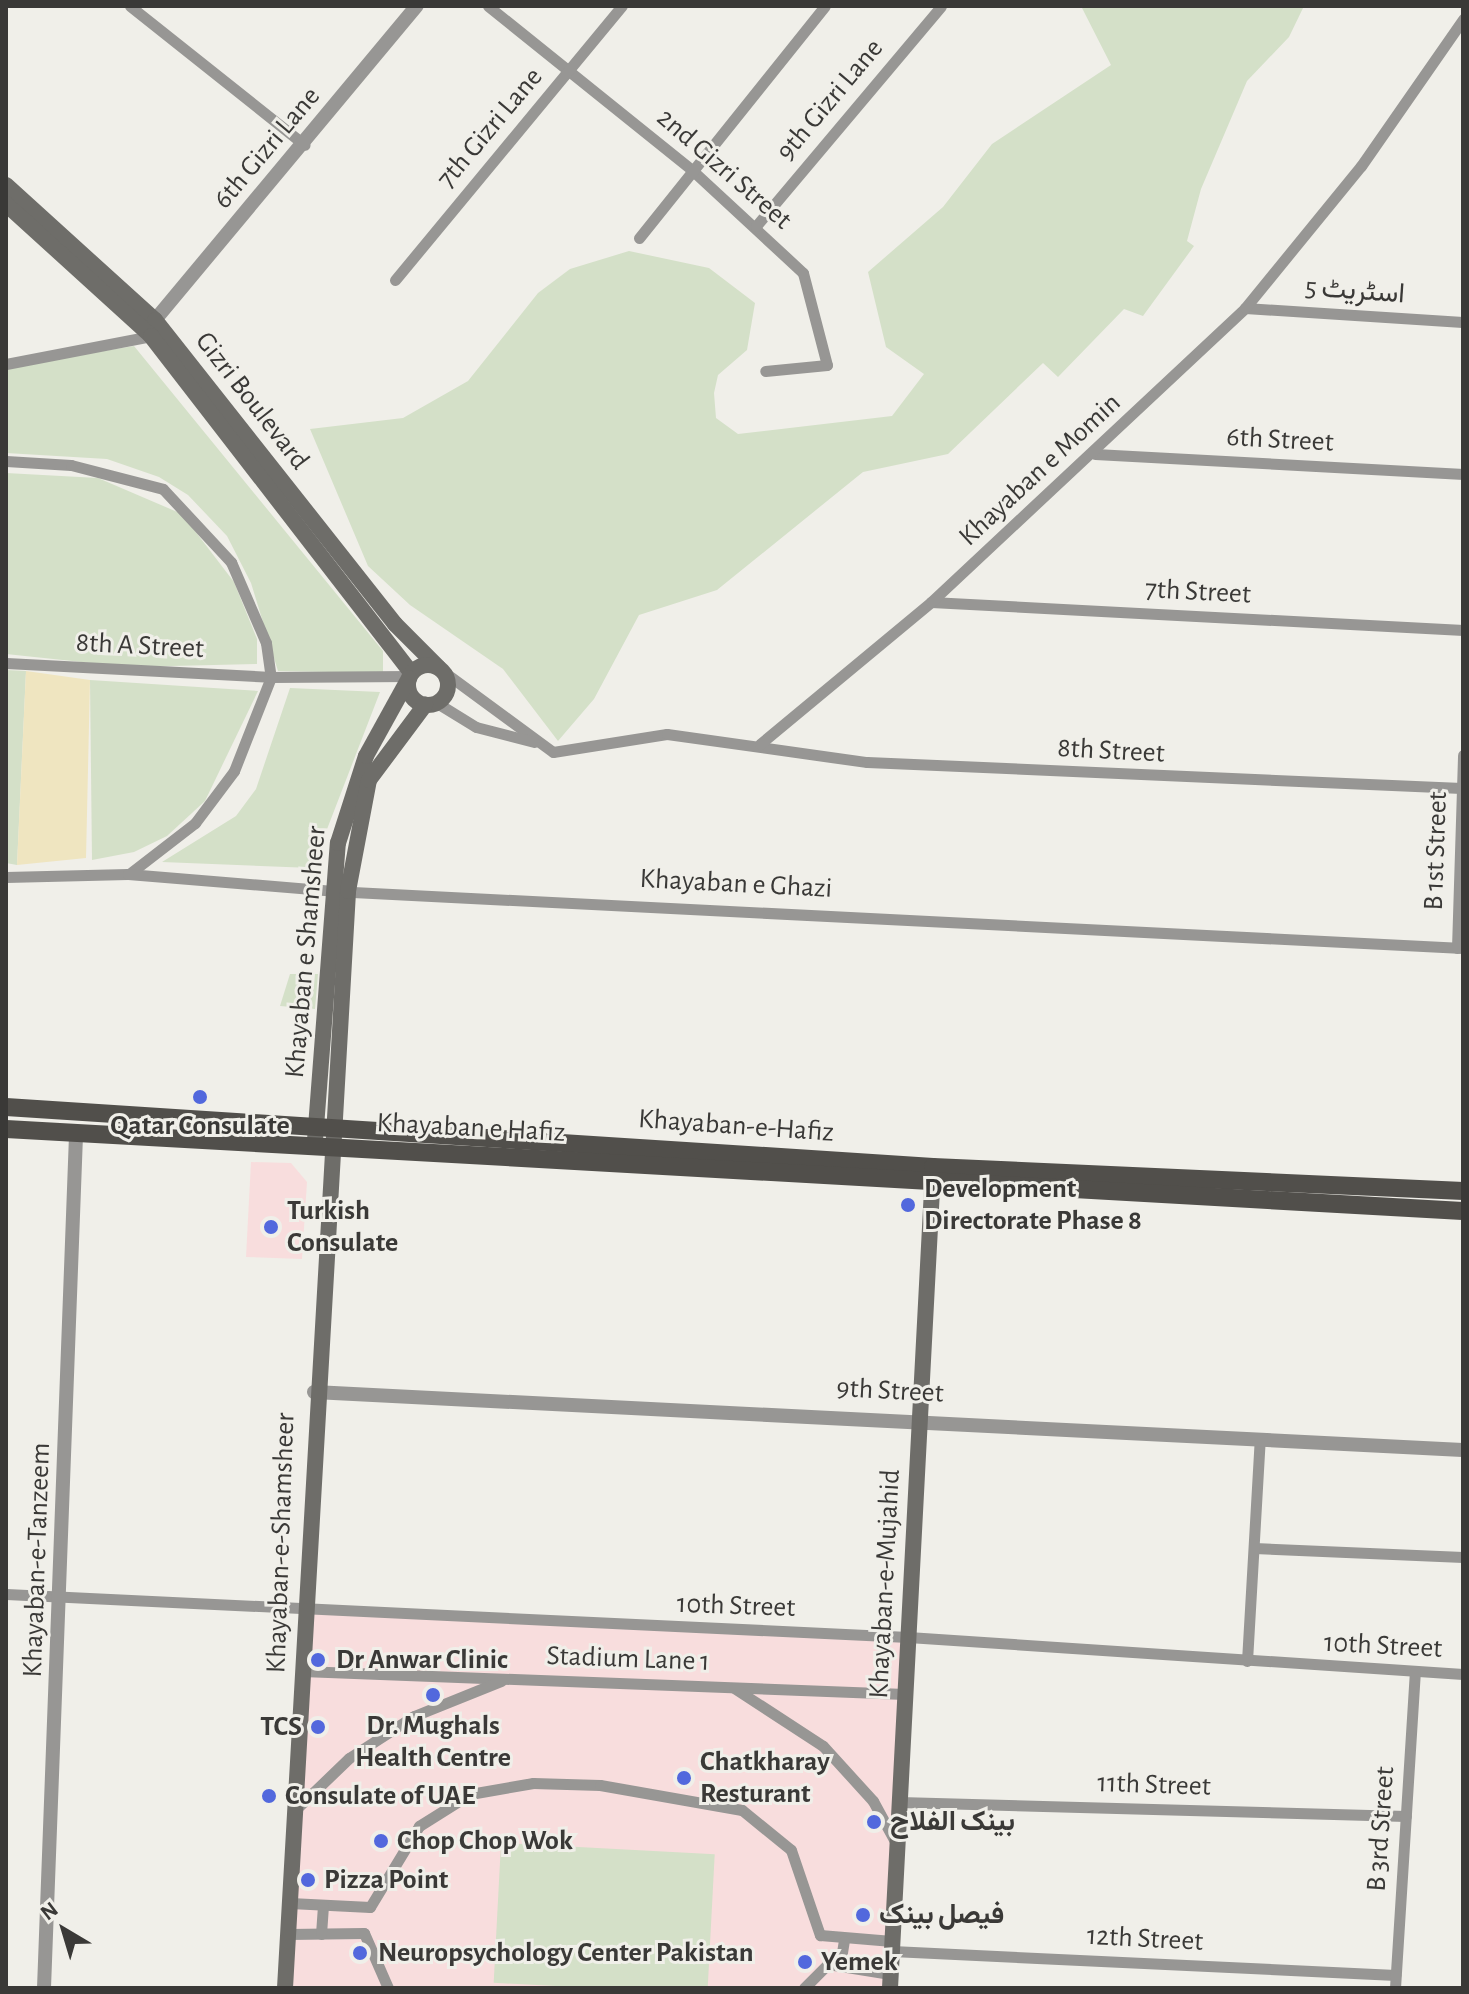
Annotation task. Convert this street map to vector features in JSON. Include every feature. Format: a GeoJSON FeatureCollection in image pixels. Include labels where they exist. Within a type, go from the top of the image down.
{"type":"FeatureCollection","features":[{"type":"Feature","properties":{"kind":"main road","name":"Gizri Boulevard"},"geometry":{"type":"LineString","coordinates":[[6,185],[153,328],[395,624],[441,669]]}},
{"type":"Feature","properties":{"kind":"main road","name":"Gizri Boulevard"},"geometry":{"type":"LineString","coordinates":[[6,204],[153,328],[410,676],[411,695],[431,704]]}},
{"type":"Feature","properties":{"kind":"main road"},"geometry":{"type":"LineString","coordinates":[[410,676],[441,669],[447,692],[431,704]]}},
{"type":"Feature","properties":{"kind":"main road","name":"Khayaban e Shamsheer"},"geometry":{"type":"LineString","coordinates":[[323,1149],[349,798],[410,676]]}},
{"type":"Feature","properties":{"kind":"main road","name":"Khayaban e Shamsheer"},"geometry":{"type":"LineString","coordinates":[[340,891],[369,780],[431,704]]}},
{"type":"Feature","properties":{"kind":"main road","name":"Khayaban-e-Hafiz"},"geometry":{"type":"LineString","coordinates":[[6,1107],[324,1128],[933,1176],[1463,1211]]}},
{"type":"Feature","properties":{"kind":"main road","name":"Khayaban e Hafiz"},"geometry":{"type":"LineString","coordinates":[[6,1131],[323,1149],[933,1176]]}},
{"type":"Feature","properties":{"kind":"main road","name":"Khayaban-e-Shamsheer"},"geometry":{"type":"LineString","coordinates":[[285,1988],[305,1612],[323,1149]]}},
{"type":"Feature","properties":{"kind":"main road","name":"Khayaban-e-Hafiz"},"geometry":{"type":"LineString","coordinates":[[933,1176],[1463,1191]]}},
{"type":"Feature","properties":{"kind":"main road","name":"Khayaban-e-Mujahid"},"geometry":{"type":"LineString","coordinates":[[890,1981],[933,1176]]}},
{"type":"Feature","properties":{"kind":"street"},"geometry":{"type":"LineString","coordinates":[[130,6],[305,145]]}},
{"type":"Feature","properties":{"kind":"street","name":"6th Gizri Lane"},"geometry":{"type":"LineString","coordinates":[[153,328],[417,6]]}},
{"type":"Feature","properties":{"kind":"street","name":"2nd Gizri Street"},"geometry":{"type":"LineString","coordinates":[[488,6],[693,171],[756,226],[803,273],[827,365],[765,371]]}},
{"type":"Feature","properties":{"kind":"street","name":"7th Gizri Lane"},"geometry":{"type":"LineString","coordinates":[[395,280],[622,6]]}},
{"type":"Feature","properties":{"kind":"street"},"geometry":{"type":"LineString","coordinates":[[639,238],[825,6]]}},
{"type":"Feature","properties":{"kind":"street","name":"9th Gizri Lane"},"geometry":{"type":"LineString","coordinates":[[756,226],[941,6]]}},
{"type":"Feature","properties":{"kind":"street","name":"Khayaban e Momin"},"geometry":{"type":"LineString","coordinates":[[760,744],[931,602],[1095,454],[1245,308],[1361,166],[1463,19]]}},
{"type":"Feature","properties":{"kind":"street","name":"اسٹریٹ 5"},"geometry":{"type":"LineString","coordinates":[[1245,308],[1463,322]]}},
{"type":"Feature","properties":{"kind":"street"},"geometry":{"type":"LineString","coordinates":[[6,364],[153,328]]}},
{"type":"Feature","properties":{"kind":"street","name":"6th Street"},"geometry":{"type":"LineString","coordinates":[[1095,454],[1463,474]]}},
{"type":"Feature","properties":{"kind":"street"},"geometry":{"type":"LineString","coordinates":[[6,461],[71,465],[163,489],[231,562],[256,615],[271,677],[217,800],[128,874]]}},
{"type":"Feature","properties":{"kind":"street","name":"7th Street"},"geometry":{"type":"LineString","coordinates":[[931,602],[1463,630]]}},
{"type":"Feature","properties":{"kind":"street","name":"8th A Street"},"geometry":{"type":"LineString","coordinates":[[6,663],[271,677],[410,676]]}},
{"type":"Feature","properties":{"kind":"street"},"geometry":{"type":"LineString","coordinates":[[441,669],[534,742]]}},
{"type":"Feature","properties":{"kind":"street"},"geometry":{"type":"LineString","coordinates":[[431,704],[476,727],[572,753],[667,734],[760,744]]}},
{"type":"Feature","properties":{"kind":"street","name":"8th Street"},"geometry":{"type":"LineString","coordinates":[[760,744],[867,762],[1461,788]]}},
{"type":"Feature","properties":{"kind":"street","name":"B 1st Street"},"geometry":{"type":"LineString","coordinates":[[1460,948],[1463,755]]}},
{"type":"Feature","properties":{"kind":"street","name":"Khayaban e Ghazi"},"geometry":{"type":"LineString","coordinates":[[6,877],[128,874],[340,891],[1460,948]]}},
{"type":"Feature","properties":{"kind":"street","name":"Khayaban-e-Tanzeem"},"geometry":{"type":"LineString","coordinates":[[44,1988],[63,1601],[76,1134]]}},
{"type":"Feature","properties":{"kind":"street","name":"9th Street"},"geometry":{"type":"LineString","coordinates":[[314,1392],[920,1418],[1463,1450]]}},
{"type":"Feature","properties":{"kind":"street"},"geometry":{"type":"LineString","coordinates":[[1247,1661],[1260,1438]]}},
{"type":"Feature","properties":{"kind":"street"},"geometry":{"type":"LineString","coordinates":[[1254,1548],[1463,1557]]}},
{"type":"Feature","properties":{"kind":"street","name":"10th Street"},"geometry":{"type":"LineString","coordinates":[[6,1594],[63,1601],[908,1637],[1463,1674]]}},
{"type":"Feature","properties":{"kind":"street","name":"Stadium Lane 1"},"geometry":{"type":"LineString","coordinates":[[302,1671],[905,1694]]}},
{"type":"Feature","properties":{"kind":"street","name":"B 3rd Street"},"geometry":{"type":"LineString","coordinates":[[1395,1988],[1415,1672]]}},
{"type":"Feature","properties":{"kind":"street"},"geometry":{"type":"LineString","coordinates":[[293,1813],[349,1758],[404,1722],[505,1679]]}},
{"type":"Feature","properties":{"kind":"street"},"geometry":{"type":"LineString","coordinates":[[734,1687],[823,1746],[873,1801],[897,1845]]}},
{"type":"Feature","properties":{"kind":"street"},"geometry":{"type":"LineString","coordinates":[[290,1903],[372,1906],[392,1860],[419,1826],[470,1794],[533,1783],[600,1785],[677,1794],[755,1819],[791,1850],[820,1935],[844,1941],[840,1965]]}},
{"type":"Feature","properties":{"kind":"street","name":"11th Street"},"geometry":{"type":"LineString","coordinates":[[899,1802],[1406,1816]]}},
{"type":"Feature","properties":{"kind":"street"},"geometry":{"type":"LineString","coordinates":[[321,1934],[323,1906]]}},
{"type":"Feature","properties":{"kind":"street"},"geometry":{"type":"LineString","coordinates":[[289,1934],[364,1933],[388,1988]]}},
{"type":"Feature","properties":{"kind":"street","name":"12th Street"},"geometry":{"type":"LineString","coordinates":[[844,1941],[1395,1975]]}},
{"type":"Feature","properties":{"kind":"street"},"geometry":{"type":"LineString","coordinates":[[804,1988],[816,1968],[840,1965],[890,1981]]}},
{"type":"Feature","properties":{"kind":"shaded area"},"geometry":{"type":"Polygon","coordinates":[[[251,1162],[291,1163],[307,1182],[302,1259],[246,1257],[251,1162]]]}},
{"type":"Feature","properties":{"kind":"shaded area"},"geometry":{"type":"Polygon","coordinates":[[[305,1612],[909,1633],[896,1988],[292,1988],[305,1612]]]}},
{"type":"Feature","properties":{"kind":"green space"},"geometry":{"type":"Polygon","coordinates":[[[1081,6],[1304,6],[1289,37],[1247,81],[1201,189],[1187,241],[1194,246],[1143,316],[1124,309],[1058,377],[1043,363],[948,454],[863,472],[717,590],[639,615],[594,699],[558,741],[503,669],[410,605],[368,566],[310,429],[403,418],[468,381],[538,293],[570,269],[629,251],[709,268],[755,303],[747,350],[718,375],[714,393],[716,418],[738,434],[892,416],[924,374],[886,347],[868,272],[943,207],[992,144],[1111,65],[1081,6]]]}},
{"type":"Feature","properties":{"kind":"green space"},"geometry":{"type":"Polygon","coordinates":[[[134,346],[383,651],[383,673],[278,671],[251,583],[227,536],[188,495],[159,477],[107,459],[6,453],[6,367],[134,346]]]}},
{"type":"Feature","properties":{"kind":"green space"},"geometry":{"type":"Polygon","coordinates":[[[6,473],[98,478],[182,514],[234,582],[257,639],[257,664],[129,667],[6,654],[6,473]]]}},
{"type":"Feature","properties":{"kind":"green space"},"geometry":{"type":"Polygon","coordinates":[[[6,670],[26,671],[17,865],[6,863],[6,670]]]}},
{"type":"Feature","properties":{"kind":"green space"},"geometry":{"type":"Polygon","coordinates":[[[90,680],[258,691],[205,801],[167,836],[134,852],[92,860],[90,680]]]}},
{"type":"Feature","properties":{"kind":"green space"},"geometry":{"type":"Polygon","coordinates":[[[290,688],[380,692],[312,868],[162,862],[236,816],[256,789],[290,688]]]}},
{"type":"Feature","properties":{"kind":"green space"},"geometry":{"type":"Polygon","coordinates":[[[290,974],[318,974],[315,1009],[280,1006],[290,974]]]}},
{"type":"Feature","properties":{"kind":"green space"},"geometry":{"type":"Polygon","coordinates":[[[501,1843],[715,1854],[708,1988],[593,1988],[494,1983],[501,1843]]]}},
{"type":"Feature","properties":{"kind":"sand"},"geometry":{"type":"Polygon","coordinates":[[[26,671],[90,680],[86,858],[17,865],[26,671]]]}},
{"type":"Feature","properties":{"kind":"place","name":"Qatar Consulate"},"geometry":{"type":"Point","coordinates":[200,1097]}},
{"type":"Feature","properties":{"kind":"place","name":"Development Directorate Phase 8"},"geometry":{"type":"Point","coordinates":[908,1205]}},
{"type":"Feature","properties":{"kind":"place","name":"Turkish Consulate"},"geometry":{"type":"Point","coordinates":[271,1227]}},
{"type":"Feature","properties":{"kind":"place","name":"Dr Anwar Clinic"},"geometry":{"type":"Point","coordinates":[318,1660]}},
{"type":"Feature","properties":{"kind":"place","name":"Dr. Mughals Health Centre"},"geometry":{"type":"Point","coordinates":[433,1695]}},
{"type":"Feature","properties":{"kind":"place","name":"TCS"},"geometry":{"type":"Point","coordinates":[318,1727]}},
{"type":"Feature","properties":{"kind":"place","name":"Chatkharay Resturant"},"geometry":{"type":"Point","coordinates":[684,1778]}},
{"type":"Feature","properties":{"kind":"place","name":"Consulate of UAE"},"geometry":{"type":"Point","coordinates":[269,1796]}},
{"type":"Feature","properties":{"kind":"place","name":"بینک الفلاح"},"geometry":{"type":"Point","coordinates":[874,1822]}},
{"type":"Feature","properties":{"kind":"place","name":"Chop Chop Wok"},"geometry":{"type":"Point","coordinates":[381,1841]}},
{"type":"Feature","properties":{"kind":"place","name":"Pizza Point"},"geometry":{"type":"Point","coordinates":[308,1880]}},
{"type":"Feature","properties":{"kind":"place","name":"فیصل بینک"},"geometry":{"type":"Point","coordinates":[863,1915]}},
{"type":"Feature","properties":{"kind":"place","name":"Neuropsychology Center Pakistan"},"geometry":{"type":"Point","coordinates":[360,1953]}},
{"type":"Feature","properties":{"kind":"place","name":"Yemek"},"geometry":{"type":"Point","coordinates":[805,1962]}}]}
